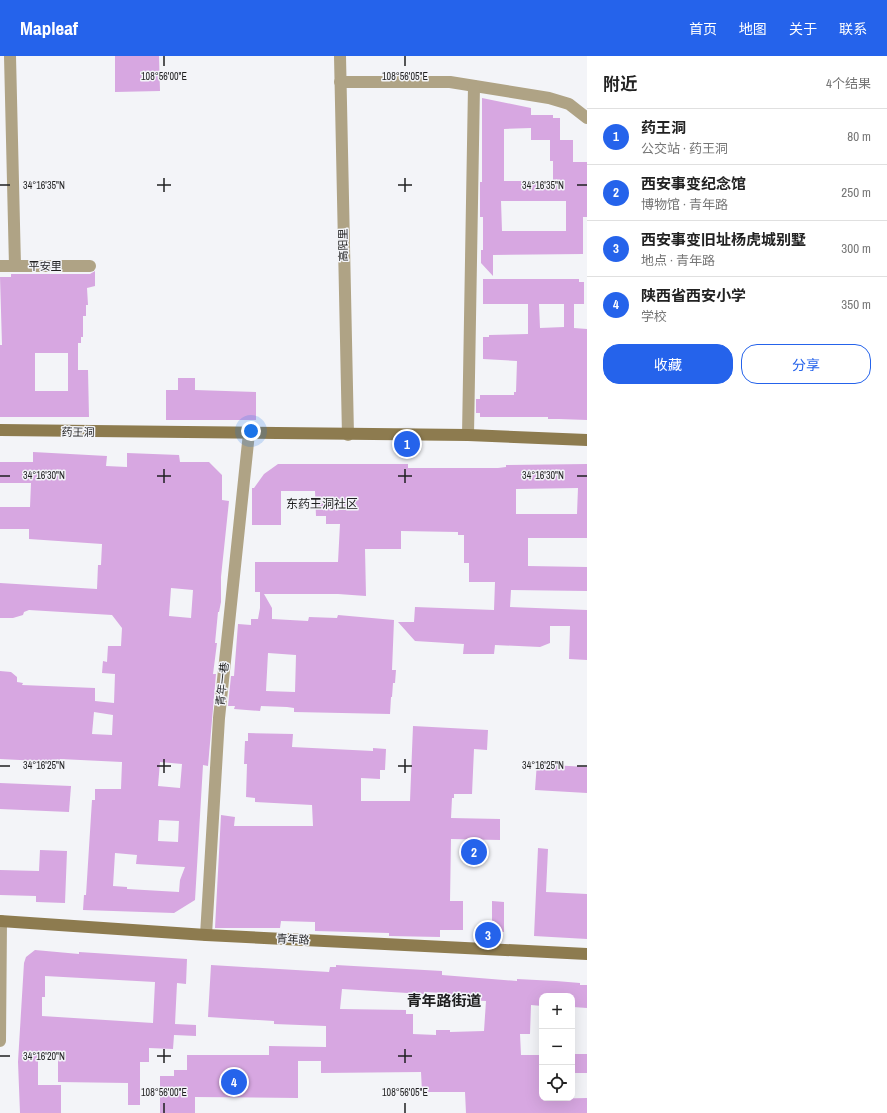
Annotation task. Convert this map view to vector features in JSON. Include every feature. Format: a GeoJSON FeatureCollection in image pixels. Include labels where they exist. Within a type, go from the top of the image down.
{"type":"FeatureCollection","features":[{"type":"Feature","properties":{"kind":"street"},"geometry":{"type":"LineString","coordinates":[[10,56],[6,98],[15,266]]}},
{"type":"Feature","properties":{"kind":"street","name":"高阳里"},"geometry":{"type":"LineString","coordinates":[[340,56],[348,435]]}},
{"type":"Feature","properties":{"kind":"street"},"geometry":{"type":"LineString","coordinates":[[340,82],[432,81],[474,86],[549,98],[569,104],[587,118]]}},
{"type":"Feature","properties":{"kind":"street"},"geometry":{"type":"LineString","coordinates":[[468,435],[474,86]]}},
{"type":"Feature","properties":{"kind":"street","name":"平安里"},"geometry":{"type":"LineString","coordinates":[[0,266],[90,266]]}},
{"type":"Feature","properties":{"kind":"street","name":"药王洞"},"geometry":{"type":"LineString","coordinates":[[0,430],[348,435],[468,435],[587,440]]}},
{"type":"Feature","properties":{"kind":"street","name":"青年一巷"},"geometry":{"type":"LineString","coordinates":[[206,935],[219,718],[249,433]]}},
{"type":"Feature","properties":{"kind":"street"},"geometry":{"type":"LineString","coordinates":[[0,921],[0,1041]]}},
{"type":"Feature","properties":{"kind":"street","name":"青年路"},"geometry":{"type":"LineString","coordinates":[[0,921],[206,935],[587,954]]}},
{"type":"Feature","properties":{"kind":"building"},"geometry":{"type":"Polygon","coordinates":[[[115,56],[159,56],[160,91],[115,92],[115,56]]]}},
{"type":"Feature","properties":{"kind":"building"},"geometry":{"type":"Polygon","coordinates":[[[482,98],[531,108],[531,115],[553,115],[553,118],[560,118],[560,140],[573,140],[573,162],[587,162],[587,217],[583,217],[583,254],[493,255],[493,276],[481,263],[481,250],[483,250],[483,217],[480,217],[480,182],[482,182],[482,98]],[[531,128],[504,129],[504,181],[553,181],[553,161],[550,161],[550,140],[531,140],[531,128]],[[501,201],[502,231],[566,231],[566,201],[501,201]]]}},
{"type":"Feature","properties":{"kind":"building"},"geometry":{"type":"Polygon","coordinates":[[[95,271],[95,286],[87,288],[88,305],[86,305],[86,316],[83,316],[83,337],[81,337],[81,343],[78,343],[78,370],[88,370],[89,417],[0,417],[0,345],[2,345],[0,277],[11,277],[11,274],[90,274],[95,271]],[[35,353],[35,391],[68,391],[68,353],[35,353]]]}},
{"type":"Feature","properties":{"kind":"building"},"geometry":{"type":"Polygon","coordinates":[[[483,279],[579,279],[579,282],[584,282],[584,304],[574,304],[574,328],[587,329],[587,420],[548,419],[548,417],[480,417],[480,413],[476,413],[476,399],[480,399],[480,395],[514,395],[514,392],[516,392],[517,361],[483,359],[483,337],[489,337],[489,335],[528,334],[528,304],[483,304],[483,279]],[[539,304],[540,328],[564,327],[564,304],[539,304]]]}},
{"type":"Feature","properties":{"kind":"building"},"geometry":{"type":"Polygon","coordinates":[[[178,378],[195,378],[195,390],[256,392],[256,420],[166,420],[166,390],[178,390],[178,378]]]}},
{"type":"Feature","properties":{"kind":"building"},"geometry":{"type":"Polygon","coordinates":[[[33,452],[107,456],[106,466],[127,467],[127,453],[179,455],[180,462],[209,462],[222,475],[222,500],[229,501],[221,577],[221,602],[218,612],[215,643],[217,643],[213,674],[216,674],[208,766],[203,765],[195,900],[174,913],[83,910],[84,895],[86,895],[92,800],[95,800],[95,789],[121,789],[122,762],[60,759],[60,762],[0,759],[0,671],[11,672],[17,677],[17,682],[23,683],[22,685],[95,688],[95,701],[114,703],[115,674],[102,673],[103,661],[107,662],[108,646],[121,646],[122,628],[112,615],[29,610],[24,612],[23,615],[13,618],[0,618],[0,583],[97,589],[98,565],[101,565],[102,544],[29,539],[29,529],[0,529],[0,507],[30,507],[31,483],[0,483],[0,462],[33,462],[33,452]],[[171,588],[169,616],[191,618],[193,590],[171,588]],[[94,712],[92,734],[112,735],[113,715],[94,712]],[[160,762],[158,786],[180,788],[182,764],[160,762]],[[159,820],[158,841],[178,842],[179,821],[159,820]],[[115,853],[113,886],[127,887],[127,889],[179,892],[180,880],[185,867],[136,864],[137,855],[115,853]]]}},
{"type":"Feature","properties":{"kind":"building"},"geometry":{"type":"Polygon","coordinates":[[[278,464],[408,464],[408,468],[498,468],[506,467],[506,465],[587,464],[587,538],[528,538],[528,566],[587,567],[587,591],[511,590],[510,607],[587,610],[587,660],[569,659],[570,626],[550,626],[550,643],[540,647],[495,645],[494,654],[463,654],[464,644],[415,641],[398,622],[414,622],[415,607],[494,610],[495,582],[469,582],[469,563],[464,563],[464,535],[458,535],[458,532],[401,531],[401,549],[365,549],[366,596],[338,594],[264,594],[272,608],[272,619],[308,621],[309,617],[337,618],[338,615],[394,620],[392,670],[396,670],[395,683],[393,683],[391,697],[390,714],[294,712],[294,708],[261,706],[260,711],[234,709],[235,706],[228,706],[231,676],[234,676],[238,624],[251,625],[251,619],[258,619],[260,592],[255,592],[255,562],[338,562],[340,524],[326,524],[326,516],[316,516],[315,491],[281,491],[281,525],[252,525],[252,488],[254,488],[264,474],[278,464]],[[578,488],[516,489],[516,514],[577,514],[578,488]],[[268,653],[266,691],[295,692],[296,655],[268,653]]]}},
{"type":"Feature","properties":{"kind":"building"},"geometry":{"type":"Polygon","coordinates":[[[413,726],[488,730],[487,750],[474,749],[472,794],[454,794],[454,798],[452,798],[451,818],[500,819],[500,840],[451,839],[450,901],[463,901],[463,930],[440,930],[440,937],[389,936],[389,933],[315,931],[315,922],[281,921],[280,928],[215,928],[221,815],[235,817],[234,826],[313,826],[312,805],[255,802],[255,798],[246,797],[247,764],[244,764],[245,741],[248,741],[248,733],[293,734],[292,747],[373,751],[373,748],[386,749],[385,770],[380,770],[380,779],[361,778],[361,801],[410,801],[413,726]]]}},
{"type":"Feature","properties":{"kind":"building"},"geometry":{"type":"Polygon","coordinates":[[[537,762],[551,763],[551,765],[587,767],[587,793],[535,790],[537,762]]]}},
{"type":"Feature","properties":{"kind":"building"},"geometry":{"type":"Polygon","coordinates":[[[0,783],[71,786],[69,812],[0,809],[0,783]]]}},
{"type":"Feature","properties":{"kind":"building"},"geometry":{"type":"Polygon","coordinates":[[[538,848],[548,849],[546,892],[587,894],[587,939],[534,936],[538,848]]]}},
{"type":"Feature","properties":{"kind":"building"},"geometry":{"type":"Polygon","coordinates":[[[40,850],[67,851],[65,903],[36,902],[36,896],[0,895],[0,870],[39,871],[40,850]]]}},
{"type":"Feature","properties":{"kind":"building"},"geometry":{"type":"Polygon","coordinates":[[[492,901],[504,902],[504,932],[492,932],[492,901]]]}},
{"type":"Feature","properties":{"kind":"building"},"geometry":{"type":"Polygon","coordinates":[[[35,950],[79,954],[79,952],[187,959],[186,984],[177,983],[175,1024],[196,1025],[196,1036],[174,1035],[173,1049],[149,1048],[149,1062],[140,1062],[140,1105],[128,1105],[128,1083],[58,1082],[58,1057],[38,1056],[38,1085],[61,1085],[61,1113],[20,1113],[18,1062],[24,963],[26,957],[35,950]],[[45,976],[45,997],[42,997],[42,1016],[153,1023],[155,982],[45,976]]]}},
{"type":"Feature","properties":{"kind":"building"},"geometry":{"type":"Polygon","coordinates":[[[211,965],[329,972],[330,967],[336,967],[336,965],[442,971],[442,975],[517,981],[517,979],[556,981],[587,985],[587,1008],[575,1007],[575,993],[539,993],[539,1006],[531,1005],[530,1034],[520,1034],[521,1055],[539,1055],[539,1101],[575,1101],[575,1098],[587,1098],[587,1113],[466,1113],[465,1092],[422,1092],[421,1072],[321,1073],[321,1061],[298,1061],[298,1098],[195,1097],[195,1113],[160,1113],[160,1076],[174,1076],[174,1070],[187,1070],[187,1055],[269,1055],[269,1046],[326,1047],[326,1026],[274,1024],[274,1021],[208,1017],[211,965]],[[342,989],[340,1009],[406,1010],[406,1014],[413,1014],[413,1034],[436,1035],[436,1030],[450,1030],[450,1032],[484,1031],[486,1001],[444,999],[444,993],[424,992],[424,994],[342,989]]]}},
{"type":"Feature","properties":{"kind":"building"},"geometry":{"type":"Polygon","coordinates":[[[575,1054],[587,1054],[587,1073],[575,1073],[575,1054]]]}},
{"type":"Feature","properties":{"kind":"place","name":"药王洞"},"geometry":{"type":"Point","coordinates":[407,444]}},
{"type":"Feature","properties":{"kind":"place","name":"西安事变纪念馆"},"geometry":{"type":"Point","coordinates":[474,852]}},
{"type":"Feature","properties":{"kind":"place","name":"西安事变旧址杨虎城别墅"},"geometry":{"type":"Point","coordinates":[488,935]}},
{"type":"Feature","properties":{"kind":"place","name":"陕西省西安小学"},"geometry":{"type":"Point","coordinates":[234,1082]}},
{"type":"Feature","properties":{"kind":"district","name":"东药王洞社区"},"geometry":{"type":"Point","coordinates":[322,504]}},
{"type":"Feature","properties":{"kind":"district","name":"青年路街道"},"geometry":{"type":"Point","coordinates":[444,1001]}}]}
